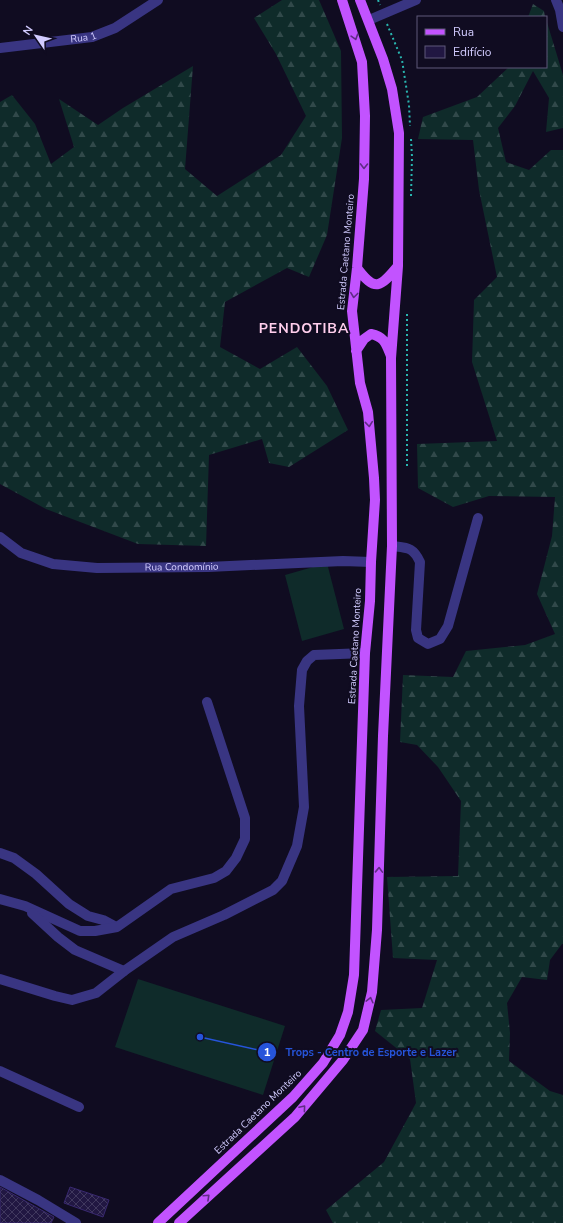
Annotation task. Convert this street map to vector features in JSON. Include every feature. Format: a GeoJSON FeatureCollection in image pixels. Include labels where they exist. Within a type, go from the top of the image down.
{"type":"FeatureCollection","features":[{"type":"Feature","properties":{"kind":"main road","name":"Estrada Caetano Monteiro"},"geometry":{"type":"LineString","coordinates":[[158,1223],[293,1097],[323,1063],[340,1036],[348,1012],[354,975],[374,478],[368,412],[360,383],[352,311],[364,179],[365,116],[362,62],[342,0]]}},
{"type":"Feature","properties":{"kind":"main road"},"geometry":{"type":"LineString","coordinates":[[179,1223],[295,1117],[343,1060],[362,1030],[372,992],[377,930],[392,546],[392,358],[398,266],[399,133],[392,89],[369,20],[360,0]]}},
{"type":"Feature","properties":{"kind":"main road"},"geometry":{"type":"LineString","coordinates":[[357,268],[369,283],[377,284],[389,278],[398,266]]}},
{"type":"Feature","properties":{"kind":"main road"},"geometry":{"type":"LineString","coordinates":[[356,351],[364,339],[371,334],[379,336],[384,341],[392,358]]}},
{"type":"Feature","properties":{"kind":"street","name":"Rua 1"},"geometry":{"type":"LineString","coordinates":[[0,48],[92,38],[115,28],[158,0]]}},
{"type":"Feature","properties":{"kind":"street"},"geometry":{"type":"LineString","coordinates":[[369,20],[416,0]]}},
{"type":"Feature","properties":{"kind":"street"},"geometry":{"type":"LineString","coordinates":[[556,0],[560,10],[563,27]]}},
{"type":"Feature","properties":{"kind":"street"},"geometry":{"type":"LineString","coordinates":[[392,546],[408,548],[416,553],[420,562],[416,630],[418,638],[428,644],[440,639],[448,626],[478,518]]}},
{"type":"Feature","properties":{"kind":"street","name":"Rua Condomínio"},"geometry":{"type":"LineString","coordinates":[[0,537],[21,553],[53,564],[97,568],[208,567],[343,561],[370,562]]}},
{"type":"Feature","properties":{"kind":"street"},"geometry":{"type":"LineString","coordinates":[[0,979],[72,1000],[96,993],[124,971],[173,937],[224,915],[273,890],[282,881],[297,846],[304,807],[299,706],[302,670],[306,661],[314,655],[366,653]]}},
{"type":"Feature","properties":{"kind":"street"},"geometry":{"type":"LineString","coordinates":[[0,899],[25,906],[80,931],[94,931],[117,927],[171,889],[214,878],[226,871],[236,858],[245,839],[245,818],[207,702]]}},
{"type":"Feature","properties":{"kind":"street"},"geometry":{"type":"LineString","coordinates":[[0,853],[14,858],[36,874],[69,904],[88,916],[103,920],[117,927]]}},
{"type":"Feature","properties":{"kind":"street"},"geometry":{"type":"LineString","coordinates":[[25,906],[58,937],[75,950],[124,971]]}},
{"type":"Feature","properties":{"kind":"street"},"geometry":{"type":"LineString","coordinates":[[0,1071],[79,1107]]}},
{"type":"Feature","properties":{"kind":"street"},"geometry":{"type":"LineString","coordinates":[[0,1180],[38,1200],[76,1223]]}},
{"type":"Feature","properties":{"kind":"green space"},"geometry":{"type":"Polygon","coordinates":[[[282,0],[319,0],[341,51],[342,138],[327,235],[309,277],[287,268],[225,302],[220,347],[260,369],[297,347],[327,386],[348,430],[289,467],[269,463],[262,439],[209,455],[206,546],[138,544],[46,509],[0,484],[0,102],[12,95],[35,124],[51,164],[74,147],[59,99],[98,125],[123,108],[193,66],[185,169],[217,196],[281,155],[306,116],[276,54],[254,18],[282,0]]]}},
{"type":"Feature","properties":{"kind":"green space"},"geometry":{"type":"Polygon","coordinates":[[[533,4],[544,11],[545,16],[528,16],[533,4]]]}},
{"type":"Feature","properties":{"kind":"green space"},"geometry":{"type":"Polygon","coordinates":[[[547,22],[563,75],[563,128],[546,132],[549,98],[533,71],[515,106],[498,128],[506,162],[529,170],[551,150],[563,150],[563,944],[550,960],[547,980],[522,977],[507,1003],[510,1033],[509,1061],[550,1091],[563,1095],[563,1223],[333,1223],[326,1210],[384,1162],[416,1103],[410,1059],[375,1031],[381,1010],[422,1008],[437,960],[393,958],[387,877],[458,876],[461,801],[438,767],[417,745],[400,742],[403,675],[453,677],[466,651],[525,645],[555,634],[537,594],[552,536],[555,497],[489,496],[453,507],[418,488],[417,444],[497,441],[472,362],[474,300],[497,277],[479,190],[473,140],[418,139],[423,117],[477,97],[508,68],[547,68],[547,22]]]}},
{"type":"Feature","properties":{"kind":"green space"},"geometry":{"type":"Polygon","coordinates":[[[327,563],[344,629],[302,641],[285,575],[327,563]]]}},
{"type":"Feature","properties":{"kind":"green space"},"geometry":{"type":"Polygon","coordinates":[[[138,979],[285,1026],[263,1095],[115,1047],[138,979]]]}},
{"type":"Feature","properties":{"kind":"building"},"geometry":{"type":"Polygon","coordinates":[[[0,1187],[54,1217],[51,1223],[0,1223],[0,1187]]]}},
{"type":"Feature","properties":{"kind":"building"},"geometry":{"type":"Polygon","coordinates":[[[70,1187],[109,1200],[103,1217],[64,1203],[70,1187]]]}},
{"type":"Feature","properties":{"kind":"place","name":"Trops - Centro de Esporte e Lazer"},"geometry":{"type":"Point","coordinates":[200,1037]}},
{"type":"Feature","properties":{"kind":"district","name":"PENDOTIBA"},"geometry":{"type":"Point","coordinates":[304,328]}}]}
